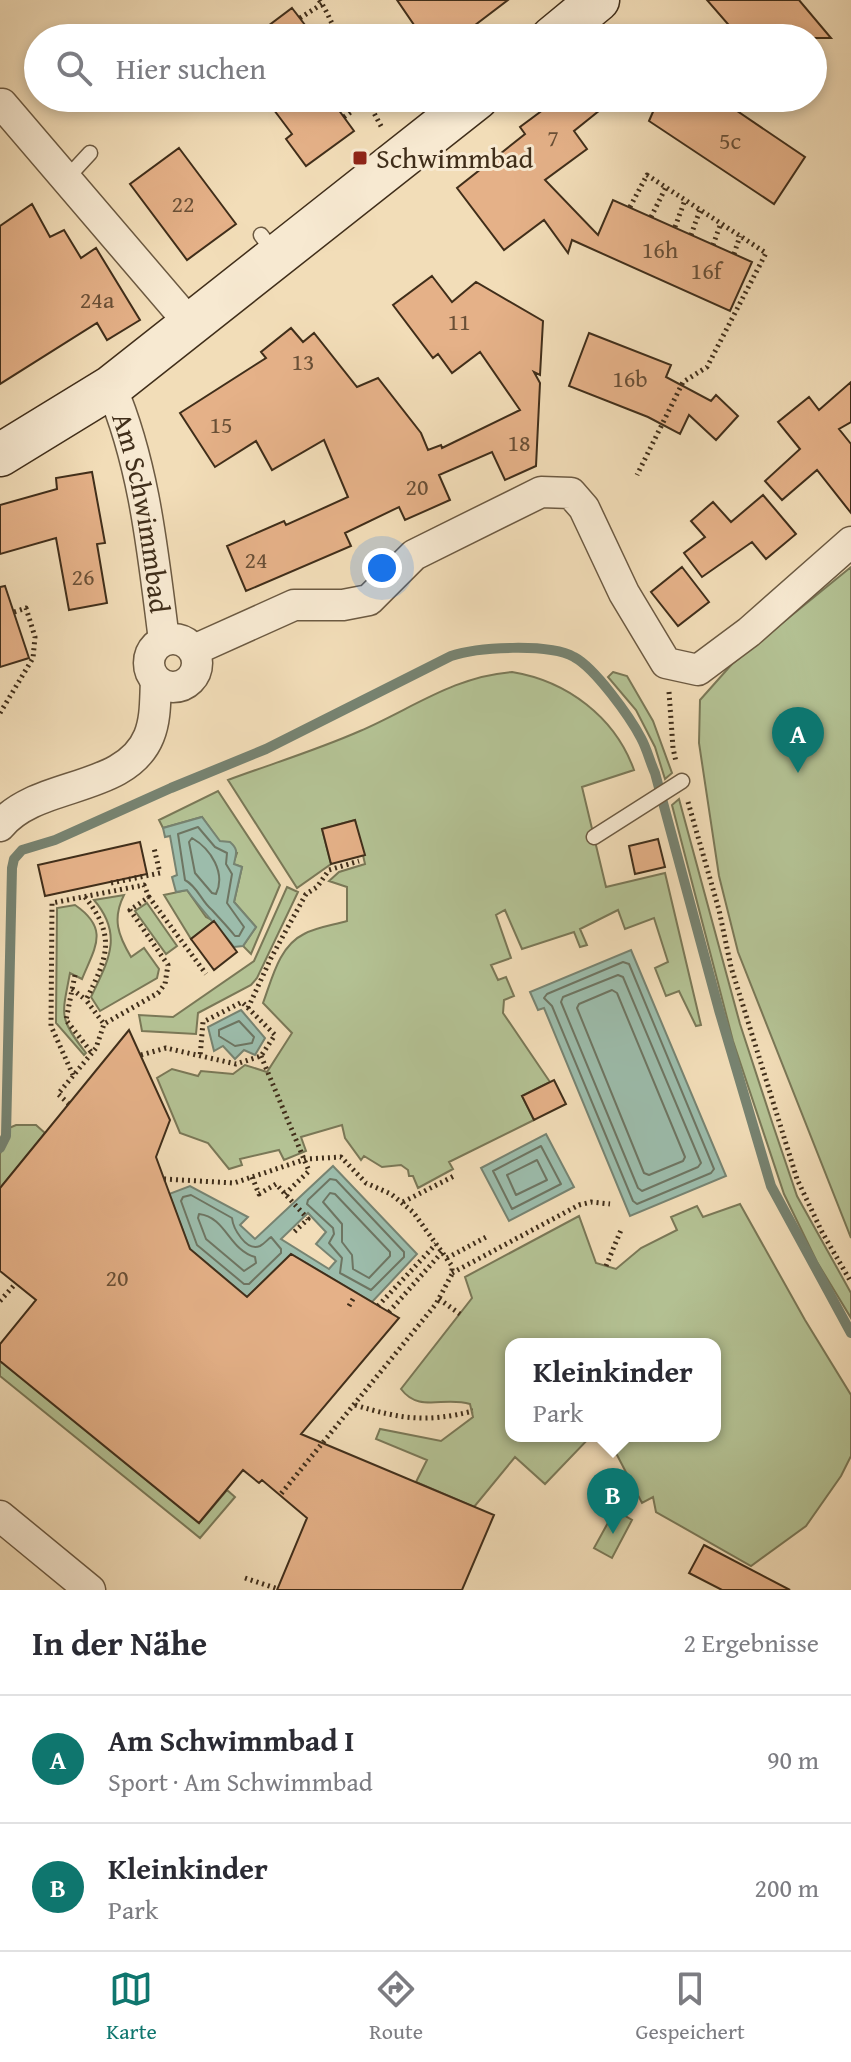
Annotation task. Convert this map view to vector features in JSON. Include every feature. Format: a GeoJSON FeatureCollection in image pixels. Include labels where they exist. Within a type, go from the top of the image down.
{"type":"FeatureCollection","features":[{"type":"Feature","properties":{"kind":"street"},"geometry":{"type":"LineString","coordinates":[[569,24],[598,0]]}},
{"type":"Feature","properties":{"kind":"street"},"geometry":{"type":"LineString","coordinates":[[2,104],[192,326]]}},
{"type":"Feature","properties":{"kind":"street"},"geometry":{"type":"LineString","coordinates":[[0,455],[111,387],[192,326],[269,246],[449,112]]}},
{"type":"Feature","properties":{"kind":"street","name":"Am Schwimmbad"},"geometry":{"type":"LineString","coordinates":[[111,387],[120,407],[142,493],[164,640]]}},
{"type":"Feature","properties":{"kind":"street"},"geometry":{"type":"LineString","coordinates":[[194,650],[294,605],[343,605],[369,600],[414,555],[541,492],[571,493],[584,508],[624,593],[666,663],[698,670],[749,632],[851,542]]}},
{"type":"Feature","properties":{"kind":"street"},"geometry":{"type":"LineString","coordinates":[[164,640],[181,640],[194,650],[198,666],[190,681],[175,688],[156,681],[149,666],[149,657],[157,645],[164,640]]}},
{"type":"Feature","properties":{"kind":"street"},"geometry":{"type":"LineString","coordinates":[[0,826],[30,802],[75,789],[132,759],[148,739],[156,681]]}},
{"type":"Feature","properties":{"kind":"street"},"geometry":{"type":"LineString","coordinates":[[0,1516],[90,1590]]}},
{"type":"Feature","properties":{"kind":"lane"},"geometry":{"type":"LineString","coordinates":[[66,179],[90,153]]}},
{"type":"Feature","properties":{"kind":"lane"},"geometry":{"type":"LineString","coordinates":[[594,837],[679,783]]}},
{"type":"Feature","properties":{"kind":"path"},"geometry":{"type":"LineString","coordinates":[[300,18],[321,2],[330,14],[331,24]]}},
{"type":"Feature","properties":{"kind":"path"},"geometry":{"type":"LineString","coordinates":[[344,117],[350,112]]}},
{"type":"Feature","properties":{"kind":"path"},"geometry":{"type":"LineString","coordinates":[[374,112],[388,139]]}},
{"type":"Feature","properties":{"kind":"path"},"geometry":{"type":"LineString","coordinates":[[630,207],[647,175],[766,253],[707,367],[683,382],[637,475]]}},
{"type":"Feature","properties":{"kind":"path"},"geometry":{"type":"LineString","coordinates":[[651,217],[666,187]]}},
{"type":"Feature","properties":{"kind":"path"},"geometry":{"type":"LineString","coordinates":[[675,227],[685,200]]}},
{"type":"Feature","properties":{"kind":"path"},"geometry":{"type":"LineString","coordinates":[[691,235],[700,210]]}},
{"type":"Feature","properties":{"kind":"path"},"geometry":{"type":"LineString","coordinates":[[713,245],[721,223]]}},
{"type":"Feature","properties":{"kind":"path"},"geometry":{"type":"LineString","coordinates":[[734,254],[740,236]]}},
{"type":"Feature","properties":{"kind":"path"},"geometry":{"type":"LineString","coordinates":[[0,713],[33,658],[35,637],[26,608],[14,612]]}},
{"type":"Feature","properties":{"kind":"path"},"geometry":{"type":"LineString","coordinates":[[666,663],[679,783],[753,1042],[797,1179],[822,1232],[851,1282]]}},
{"type":"Feature","properties":{"kind":"path"},"geometry":{"type":"LineString","coordinates":[[113,891],[111,882],[160,873],[154,848]]}},
{"type":"Feature","properties":{"kind":"path"},"geometry":{"type":"LineString","coordinates":[[248,1008],[306,894],[317,887],[329,870],[359,861]]}},
{"type":"Feature","properties":{"kind":"path"},"geometry":{"type":"LineString","coordinates":[[73,1076],[51,1026],[52,903],[144,885],[149,897],[206,974]]}},
{"type":"Feature","properties":{"kind":"path"},"geometry":{"type":"LineString","coordinates":[[84,897],[101,919],[106,946],[86,1000]]}},
{"type":"Feature","properties":{"kind":"path"},"geometry":{"type":"LineString","coordinates":[[69,1104],[58,1094],[92,1053],[104,1024],[158,993],[165,984],[168,965],[130,910],[149,897]]}},
{"type":"Feature","properties":{"kind":"path"},"geometry":{"type":"LineString","coordinates":[[75,975],[66,1020],[92,1053]]}},
{"type":"Feature","properties":{"kind":"path"},"geometry":{"type":"LineString","coordinates":[[72,989],[86,1000],[104,1024]]}},
{"type":"Feature","properties":{"kind":"path"},"geometry":{"type":"LineString","coordinates":[[141,1055],[166,1048],[200,1057],[236,1064],[261,1056],[275,1035],[242,1002],[203,1022],[200,1057]]}},
{"type":"Feature","properties":{"kind":"path"},"geometry":{"type":"LineString","coordinates":[[261,1056],[309,1171],[285,1194]]}},
{"type":"Feature","properties":{"kind":"path"},"geometry":{"type":"LineString","coordinates":[[164,1179],[234,1183],[306,1159],[341,1157],[366,1183],[403,1202],[452,1266],[452,1274],[439,1299],[280,1495]]}},
{"type":"Feature","properties":{"kind":"path"},"geometry":{"type":"LineString","coordinates":[[403,1202],[456,1175]]}},
{"type":"Feature","properties":{"kind":"path"},"geometry":{"type":"LineString","coordinates":[[252,1177],[259,1194],[276,1184],[308,1219],[292,1234]]}},
{"type":"Feature","properties":{"kind":"path"},"geometry":{"type":"LineString","coordinates":[[452,1274],[579,1205],[591,1202],[610,1204]]}},
{"type":"Feature","properties":{"kind":"path"},"geometry":{"type":"LineString","coordinates":[[606,1266],[621,1230]]}},
{"type":"Feature","properties":{"kind":"path"},"geometry":{"type":"LineString","coordinates":[[447,1258],[488,1236]]}},
{"type":"Feature","properties":{"kind":"path"},"geometry":{"type":"LineString","coordinates":[[378,1306],[436,1244]]}},
{"type":"Feature","properties":{"kind":"path"},"geometry":{"type":"LineString","coordinates":[[389,1312],[442,1252]]}},
{"type":"Feature","properties":{"kind":"path"},"geometry":{"type":"LineString","coordinates":[[1,1297],[16,1283]]}},
{"type":"Feature","properties":{"kind":"path"},"geometry":{"type":"LineString","coordinates":[[349,1306],[353,1299]]}},
{"type":"Feature","properties":{"kind":"path"},"geometry":{"type":"LineString","coordinates":[[439,1299],[460,1314]]}},
{"type":"Feature","properties":{"kind":"path"},"geometry":{"type":"LineString","coordinates":[[355,1405],[388,1415],[439,1419],[473,1411]]}},
{"type":"Feature","properties":{"kind":"path"},"geometry":{"type":"LineString","coordinates":[[245,1578],[278,1589]]}},
{"type":"Feature","properties":{"kind":"shaded area"},"geometry":{"type":"Polygon","coordinates":[[[851,567],[851,1238],[738,952],[719,876],[699,743],[700,700],[732,664],[851,567]]]}},
{"type":"Feature","properties":{"kind":"shaded area"},"geometry":{"type":"Polygon","coordinates":[[[512,672],[552,684],[586,704],[602,718],[626,751],[634,770],[582,787],[606,887],[665,873],[701,1025],[696,1026],[679,991],[666,996],[655,968],[668,962],[654,918],[625,929],[618,910],[580,929],[587,945],[580,947],[574,932],[522,949],[505,910],[496,915],[511,958],[491,965],[498,980],[506,977],[514,996],[504,1000],[503,1013],[550,1082],[522,1096],[534,1120],[449,1162],[453,1169],[418,1188],[413,1176],[409,1176],[408,1170],[401,1165],[382,1167],[364,1156],[361,1160],[345,1138],[342,1125],[301,1137],[306,1151],[284,1160],[279,1150],[240,1159],[242,1165],[229,1169],[208,1143],[180,1133],[157,1078],[172,1069],[198,1076],[201,1071],[233,1074],[245,1065],[267,1072],[292,1033],[263,1003],[282,955],[295,939],[304,934],[347,921],[347,887],[329,881],[339,872],[365,864],[355,820],[322,829],[331,864],[297,888],[228,780],[344,738],[452,687],[512,672]]]}},
{"type":"Feature","properties":{"kind":"shaded area"},"geometry":{"type":"Polygon","coordinates":[[[613,672],[627,676],[653,721],[672,773],[665,779],[655,747],[636,710],[608,677],[613,672]]]}},
{"type":"Feature","properties":{"kind":"shaded area"},"geometry":{"type":"Polygon","coordinates":[[[218,791],[280,885],[251,954],[243,946],[256,927],[234,902],[242,867],[233,864],[237,853],[220,842],[202,817],[163,828],[159,820],[218,791]]]}},
{"type":"Feature","properties":{"kind":"shaded area"},"geometry":{"type":"Polygon","coordinates":[[[679,799],[740,1024],[773,1125],[797,1196],[851,1293],[851,1318],[817,1262],[784,1194],[733,1041],[672,805],[679,799]]]}},
{"type":"Feature","properties":{"kind":"shaded area"},"geometry":{"type":"Polygon","coordinates":[[[287,887],[298,892],[251,985],[198,1013],[196,1034],[142,1031],[139,1015],[173,1017],[254,961],[287,887]]]}},
{"type":"Feature","properties":{"kind":"shaded area"},"geometry":{"type":"Polygon","coordinates":[[[187,890],[206,917],[214,921],[191,939],[164,895],[187,890]]]}},
{"type":"Feature","properties":{"kind":"shaded area"},"geometry":{"type":"Polygon","coordinates":[[[124,895],[118,912],[118,927],[123,941],[131,957],[144,948],[159,969],[157,978],[100,1011],[91,997],[107,960],[111,937],[109,925],[94,900],[124,895]]]}},
{"type":"Feature","properties":{"kind":"shaded area"},"geometry":{"type":"Polygon","coordinates":[[[147,903],[177,946],[166,954],[135,911],[147,903]]]}},
{"type":"Feature","properties":{"kind":"shaded area"},"geometry":{"type":"Polygon","coordinates":[[[75,905],[93,922],[96,931],[95,948],[82,979],[70,973],[64,1008],[64,1016],[86,1053],[84,1055],[56,1023],[57,908],[75,905]]]}},
{"type":"Feature","properties":{"kind":"shaded area"},"geometry":{"type":"Polygon","coordinates":[[[36,1125],[45,1133],[0,1188],[0,1154],[9,1128],[36,1125]]]}},
{"type":"Feature","properties":{"kind":"shaded area"},"geometry":{"type":"Polygon","coordinates":[[[740,1204],[851,1395],[851,1456],[841,1476],[806,1526],[751,1566],[656,1512],[653,1497],[642,1503],[617,1455],[599,1442],[721,1442],[721,1338],[505,1338],[505,1442],[585,1442],[545,1484],[515,1457],[474,1507],[416,1482],[427,1460],[376,1439],[380,1429],[441,1441],[473,1417],[470,1404],[424,1402],[408,1396],[401,1389],[472,1298],[465,1277],[579,1216],[596,1263],[616,1269],[641,1248],[677,1230],[671,1217],[697,1206],[703,1217],[740,1204]]]}},
{"type":"Feature","properties":{"kind":"shaded area"},"geometry":{"type":"Polygon","coordinates":[[[0,1361],[199,1523],[227,1490],[235,1497],[200,1538],[0,1376],[0,1361]]]}},
{"type":"Feature","properties":{"kind":"shaded area"},"geometry":{"type":"Polygon","coordinates":[[[615,1510],[632,1520],[612,1558],[594,1548],[615,1510]]]}},
{"type":"Feature","properties":{"kind":"water"},"geometry":{"type":"Polygon","coordinates":[[[202,817],[220,841],[230,842],[235,847],[234,864],[242,867],[234,902],[256,927],[243,946],[234,947],[187,890],[176,892],[172,877],[177,875],[170,836],[165,837],[163,828],[202,817]]]}},
{"type":"Feature","properties":{"kind":"water"},"geometry":{"type":"Polygon","coordinates":[[[631,950],[726,1176],[630,1216],[544,1008],[538,1010],[530,992],[631,950]]]}},
{"type":"Feature","properties":{"kind":"water"},"geometry":{"type":"Polygon","coordinates":[[[241,1010],[265,1038],[255,1055],[244,1050],[235,1059],[223,1046],[214,1051],[208,1027],[241,1010]]]}},
{"type":"Feature","properties":{"kind":"water"},"geometry":{"type":"Polygon","coordinates":[[[546,1134],[574,1187],[509,1221],[481,1168],[546,1134]]]}},
{"type":"Feature","properties":{"kind":"water"},"geometry":{"type":"Polygon","coordinates":[[[333,1166],[417,1254],[372,1302],[291,1254],[247,1297],[190,1249],[169,1194],[190,1186],[248,1217],[240,1225],[255,1239],[333,1166]],[[308,1213],[281,1239],[329,1269],[336,1261],[316,1244],[326,1232],[308,1213]]]}},
{"type":"Feature","properties":{"kind":"building"},"geometry":{"type":"Polygon","coordinates":[[[397,0],[508,0],[476,24],[413,24],[397,0]]]}},
{"type":"Feature","properties":{"kind":"building"},"geometry":{"type":"Polygon","coordinates":[[[707,0],[799,0],[819,24],[728,24],[707,0]]]}},
{"type":"Feature","properties":{"kind":"building"},"geometry":{"type":"Polygon","coordinates":[[[292,8],[304,24],[271,24],[292,8]]]}},
{"type":"Feature","properties":{"kind":"building"},"geometry":{"type":"Polygon","coordinates":[[[276,112],[340,112],[354,131],[306,166],[286,139],[292,134],[276,112]]]}},
{"type":"Feature","properties":{"kind":"building"},"geometry":{"type":"Polygon","coordinates":[[[540,112],[598,112],[574,131],[587,149],[545,180],[598,235],[613,200],[752,262],[730,311],[572,240],[568,253],[544,220],[504,250],[457,188],[525,134],[520,127],[540,112]]]}},
{"type":"Feature","properties":{"kind":"building"},"geometry":{"type":"Polygon","coordinates":[[[653,112],[739,112],[805,157],[774,204],[649,121],[653,112]]]}},
{"type":"Feature","properties":{"kind":"building"},"geometry":{"type":"Polygon","coordinates":[[[179,148],[236,224],[187,260],[130,184],[179,148]]]}},
{"type":"Feature","properties":{"kind":"building"},"geometry":{"type":"Polygon","coordinates":[[[32,204],[50,237],[64,230],[81,258],[96,248],[140,320],[107,340],[97,323],[0,384],[0,226],[32,204]]]}},
{"type":"Feature","properties":{"kind":"building"},"geometry":{"type":"Polygon","coordinates":[[[432,276],[452,302],[476,282],[543,321],[540,375],[534,372],[540,383],[536,466],[505,480],[492,452],[439,475],[450,500],[405,520],[399,507],[345,533],[351,546],[246,591],[227,546],[284,521],[286,525],[348,497],[324,440],[272,470],[256,441],[215,467],[180,413],[266,358],[261,352],[291,328],[303,342],[314,333],[357,387],[378,378],[421,433],[428,450],[441,445],[442,448],[520,410],[480,352],[452,373],[438,354],[433,358],[393,305],[432,276]]]}},
{"type":"Feature","properties":{"kind":"building"},"geometry":{"type":"Polygon","coordinates":[[[589,333],[671,365],[666,377],[711,401],[716,395],[738,416],[716,440],[689,415],[680,434],[648,417],[569,386],[589,333]]]}},
{"type":"Feature","properties":{"kind":"building"},"geometry":{"type":"Polygon","coordinates":[[[851,382],[851,422],[839,429],[851,444],[851,513],[817,470],[782,500],[765,481],[800,449],[778,422],[809,397],[819,410],[851,382]]]}},
{"type":"Feature","properties":{"kind":"building"},"geometry":{"type":"Polygon","coordinates":[[[92,472],[105,543],[97,544],[107,603],[69,610],[56,538],[0,554],[0,505],[57,489],[56,478],[92,472]]]}},
{"type":"Feature","properties":{"kind":"building"},"geometry":{"type":"Polygon","coordinates":[[[763,495],[796,534],[766,559],[752,542],[702,577],[684,553],[705,537],[691,521],[713,502],[731,522],[763,495]]]}},
{"type":"Feature","properties":{"kind":"building"},"geometry":{"type":"Polygon","coordinates":[[[682,567],[709,602],[678,626],[651,592],[682,567]]]}},
{"type":"Feature","properties":{"kind":"building"},"geometry":{"type":"Polygon","coordinates":[[[5,586],[29,658],[0,667],[0,587],[5,586]]]}},
{"type":"Feature","properties":{"kind":"building"},"geometry":{"type":"Polygon","coordinates":[[[355,820],[365,855],[331,864],[322,829],[355,820]]]}},
{"type":"Feature","properties":{"kind":"building"},"geometry":{"type":"Polygon","coordinates":[[[658,839],[665,867],[635,874],[629,846],[658,839]]]}},
{"type":"Feature","properties":{"kind":"building"},"geometry":{"type":"Polygon","coordinates":[[[140,842],[147,874],[45,896],[38,865],[140,842]]]}},
{"type":"Feature","properties":{"kind":"building"},"geometry":{"type":"Polygon","coordinates":[[[214,921],[237,952],[214,970],[191,939],[214,921]]]}},
{"type":"Feature","properties":{"kind":"building"},"geometry":{"type":"Polygon","coordinates":[[[129,1030],[170,1120],[156,1157],[190,1249],[247,1297],[291,1254],[399,1318],[301,1434],[494,1515],[462,1590],[277,1590],[307,1518],[262,1480],[259,1483],[243,1470],[199,1523],[0,1361],[0,1344],[36,1300],[0,1271],[0,1188],[129,1030]]]}},
{"type":"Feature","properties":{"kind":"building"},"geometry":{"type":"Polygon","coordinates":[[[554,1080],[566,1104],[534,1120],[522,1096],[554,1080]]]}},
{"type":"Feature","properties":{"kind":"building"},"geometry":{"type":"Polygon","coordinates":[[[704,1545],[790,1590],[722,1590],[689,1573],[704,1545]]]}},
{"type":"Feature","properties":{"kind":"waterway"},"geometry":{"type":"LineString","coordinates":[[0,1148],[6,1136],[12,868],[14,859],[22,850],[55,840],[266,749],[451,656],[478,650],[513,648],[563,653],[574,657],[602,682],[629,718],[645,747],[655,773],[719,1010],[771,1186],[851,1333]]}},
{"type":"Feature","properties":{"kind":"place","name":"Schwimmbad"},"geometry":{"type":"Point","coordinates":[360,158]}},
{"type":"Feature","properties":{"kind":"place","name":"Am Schwimmbad I"},"geometry":{"type":"Point","coordinates":[798,773]}},
{"type":"Feature","properties":{"kind":"place","name":"Kleinkinder"},"geometry":{"type":"Point","coordinates":[613,1534]}}]}
